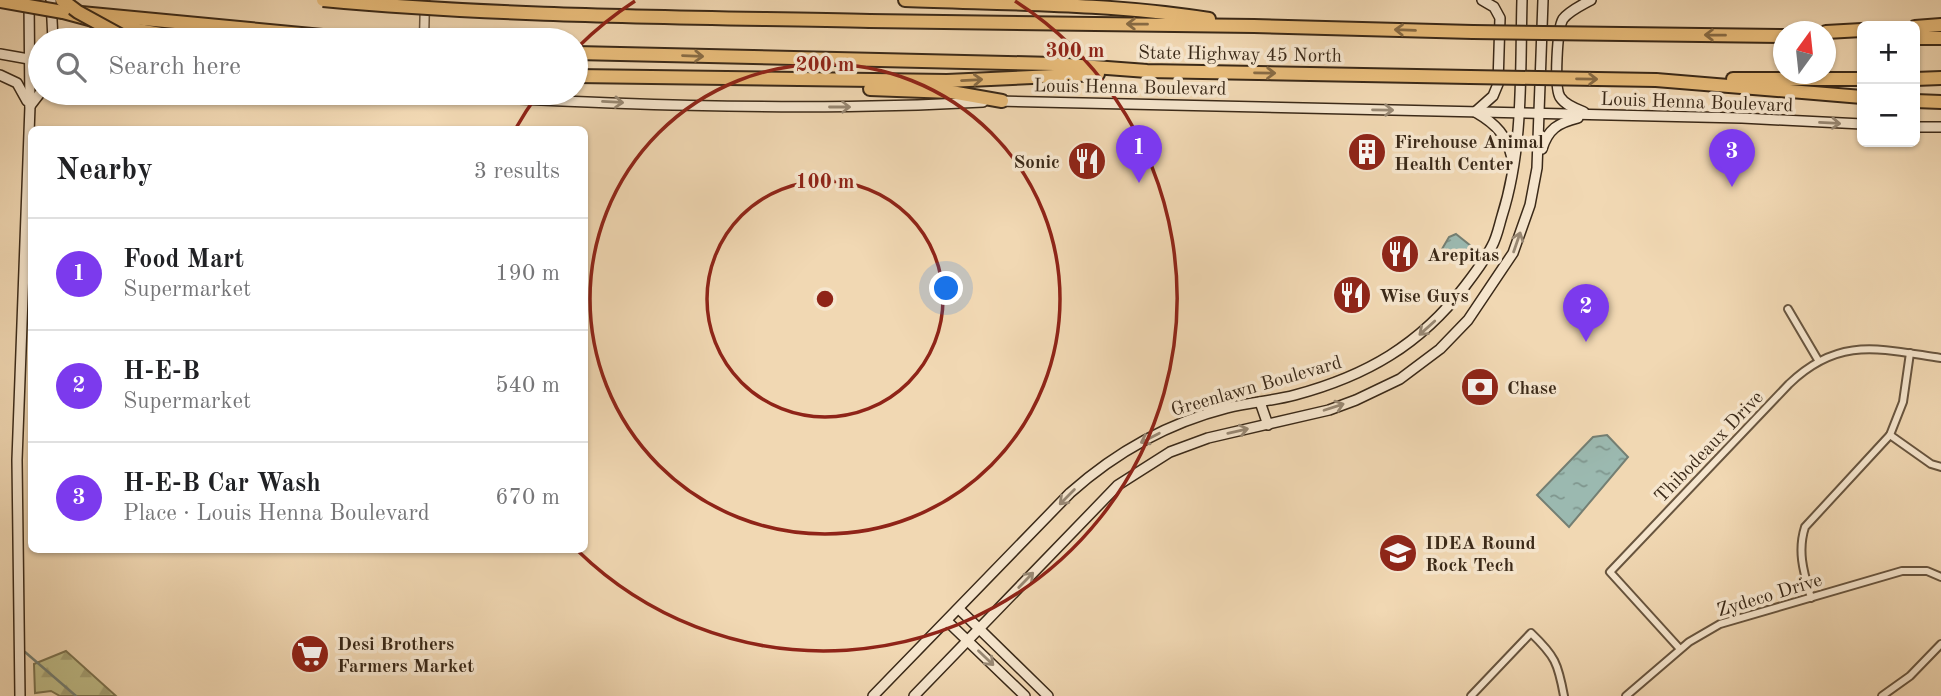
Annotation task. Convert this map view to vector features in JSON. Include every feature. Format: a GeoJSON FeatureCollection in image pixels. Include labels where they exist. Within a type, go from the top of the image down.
{"type":"FeatureCollection","features":[{"type":"Feature","properties":{"kind":"highway","name":"State Highway 45 North"},"geometry":{"type":"LineString","coordinates":[[323,0],[490,12],[1473,32],[1773,35]]}},
{"type":"Feature","properties":{"kind":"highway"},"geometry":{"type":"LineString","coordinates":[[905,0],[1167,12],[1254,26]]}},
{"type":"Feature","properties":{"kind":"highway"},"geometry":{"type":"LineString","coordinates":[[0,1],[258,28]]}},
{"type":"Feature","properties":{"kind":"highway"},"geometry":{"type":"LineString","coordinates":[[62,6],[107,28]]}},
{"type":"Feature","properties":{"kind":"highway"},"geometry":{"type":"LineString","coordinates":[[62,6],[127,28]]}},
{"type":"Feature","properties":{"kind":"highway"},"geometry":{"type":"LineString","coordinates":[[1920,31],[1941,25]]}},
{"type":"Feature","properties":{"kind":"highway"},"geometry":{"type":"LineString","coordinates":[[1836,31],[1857,30]]}},
{"type":"Feature","properties":{"kind":"highway"},"geometry":{"type":"LineString","coordinates":[[1920,33],[1941,38]]}},
{"type":"Feature","properties":{"kind":"highway"},"geometry":{"type":"LineString","coordinates":[[1836,37],[1857,38]]}},
{"type":"Feature","properties":{"kind":"highway","name":"State Highway 45 North"},"geometry":{"type":"LineString","coordinates":[[588,53],[1054,64],[1147,71],[1656,80],[1857,79]]}},
{"type":"Feature","properties":{"kind":"highway"},"geometry":{"type":"LineString","coordinates":[[588,77],[947,81],[1147,71]]}},
{"type":"Feature","properties":{"kind":"highway"},"geometry":{"type":"LineString","coordinates":[[588,78],[951,92],[1002,101]]}},
{"type":"Feature","properties":{"kind":"highway"},"geometry":{"type":"LineString","coordinates":[[1920,79],[1941,78]]}},
{"type":"Feature","properties":{"kind":"highway"},"geometry":{"type":"LineString","coordinates":[[1656,80],[1857,97]]}},
{"type":"Feature","properties":{"kind":"highway"},"geometry":{"type":"LineString","coordinates":[[1920,101],[1941,102]]}},
{"type":"Feature","properties":{"kind":"main road"},"geometry":{"type":"LineString","coordinates":[[29,0],[29,28]]}},
{"type":"Feature","properties":{"kind":"main road"},"geometry":{"type":"LineString","coordinates":[[51,0],[52,28]]}},
{"type":"Feature","properties":{"kind":"main road"},"geometry":{"type":"LineString","coordinates":[[1482,0],[1494,7],[1500,18],[1498,84],[1493,96],[1475,112],[1490,120],[1509,143],[1514,166]]}},
{"type":"Feature","properties":{"kind":"main road","name":"Greenlawn Boulevard"},"geometry":{"type":"LineString","coordinates":[[873,696],[1070,493],[1120,453],[1175,424],[1227,408],[1293,396],[1343,381],[1395,354],[1429,327],[1451,304],[1493,245],[1505,207],[1514,166],[1519,113],[1522,0]]}},
{"type":"Feature","properties":{"kind":"main road","name":"Greenlawn Boulevard"},"geometry":{"type":"LineString","coordinates":[[914,696],[1118,485],[1170,452],[1208,438],[1329,410],[1356,400],[1400,379],[1440,349],[1468,320],[1513,253],[1530,205],[1537,168],[1543,0]]}},
{"type":"Feature","properties":{"kind":"main road"},"geometry":{"type":"LineString","coordinates":[[1590,115],[1560,98],[1557,83],[1559,28],[1564,17],[1591,0]]}},
{"type":"Feature","properties":{"kind":"main road"},"geometry":{"type":"LineString","coordinates":[[4,54],[28,58]]}},
{"type":"Feature","properties":{"kind":"main road"},"geometry":{"type":"LineString","coordinates":[[0,75],[10,79],[22,90],[28,102]]}},
{"type":"Feature","properties":{"kind":"main road","name":"Louis Henna Boulevard"},"geometry":{"type":"LineString","coordinates":[[588,101],[696,106],[877,108],[1002,101],[1742,118],[1857,124]]}},
{"type":"Feature","properties":{"kind":"main road"},"geometry":{"type":"LineString","coordinates":[[29,126],[30,106]]}},
{"type":"Feature","properties":{"kind":"main road"},"geometry":{"type":"LineString","coordinates":[[1537,168],[1545,137],[1554,127],[1590,115]]}},
{"type":"Feature","properties":{"kind":"main road"},"geometry":{"type":"LineString","coordinates":[[1920,127],[1941,127]]}},
{"type":"Feature","properties":{"kind":"main road"},"geometry":{"type":"LineString","coordinates":[[20,696],[17,411],[28,153]]}},
{"type":"Feature","properties":{"kind":"main road"},"geometry":{"type":"LineString","coordinates":[[1260,402],[1268,425]]}},
{"type":"Feature","properties":{"kind":"main road"},"geometry":{"type":"LineString","coordinates":[[959,609],[1048,696]]}},
{"type":"Feature","properties":{"kind":"main road"},"geometry":{"type":"LineString","coordinates":[[947,621],[1025,696]]}},
{"type":"Feature","properties":{"kind":"street"},"geometry":{"type":"LineString","coordinates":[[424,28],[425,0]]}},
{"type":"Feature","properties":{"kind":"street"},"geometry":{"type":"LineString","coordinates":[[1788,309],[1818,360]]}},
{"type":"Feature","properties":{"kind":"street","name":"Thibodeaux Drive"},"geometry":{"type":"LineString","coordinates":[[1680,649],[1610,572],[1789,384],[1818,360],[1866,348],[1941,358]]}},
{"type":"Feature","properties":{"kind":"street"},"geometry":{"type":"LineString","coordinates":[[1811,598],[1801,560],[1800,547],[1805,527],[1890,435],[1903,402],[1910,353]]}},
{"type":"Feature","properties":{"kind":"street"},"geometry":{"type":"LineString","coordinates":[[1890,435],[1931,464],[1941,467]]}},
{"type":"Feature","properties":{"kind":"street","name":"Zydeco Drive"},"geometry":{"type":"LineString","coordinates":[[1626,696],[1680,649],[1720,624],[1912,570],[1927,571],[1941,577]]}},
{"type":"Feature","properties":{"kind":"street"},"geometry":{"type":"LineString","coordinates":[[1471,696],[1531,633],[1552,653],[1564,696]]}},
{"type":"Feature","properties":{"kind":"street"},"geometry":{"type":"LineString","coordinates":[[1882,696],[1910,676],[1941,644]]}},
{"type":"Feature","properties":{"kind":"green space"},"geometry":{"type":"Polygon","coordinates":[[[66,651],[116,696],[60,696],[51,691],[35,693],[34,664],[66,651]]]}},
{"type":"Feature","properties":{"kind":"water"},"geometry":{"type":"Polygon","coordinates":[[[1456,234],[1471,246],[1459,265],[1442,249],[1449,237],[1456,234]]]}},
{"type":"Feature","properties":{"kind":"water"},"geometry":{"type":"Polygon","coordinates":[[[1607,435],[1628,457],[1569,527],[1537,495],[1593,437],[1607,435]]]}},
{"type":"Feature","properties":{"kind":"waterway"},"geometry":{"type":"LineString","coordinates":[[25,652],[76,696]]}},
{"type":"Feature","properties":{"kind":"place","name":"Firehouse Animal Health Center"},"geometry":{"type":"Point","coordinates":[1367,152]}},
{"type":"Feature","properties":{"kind":"place","name":"Sonic"},"geometry":{"type":"Point","coordinates":[1087,161]}},
{"type":"Feature","properties":{"kind":"place","name":"Food Mart"},"geometry":{"type":"Point","coordinates":[1139,183]}},
{"type":"Feature","properties":{"kind":"place","name":"H-E-B Car Wash"},"geometry":{"type":"Point","coordinates":[1732,187]}},
{"type":"Feature","properties":{"kind":"place","name":"Arepitas"},"geometry":{"type":"Point","coordinates":[1400,254]}},
{"type":"Feature","properties":{"kind":"place","name":"Wise Guys"},"geometry":{"type":"Point","coordinates":[1352,295]}},
{"type":"Feature","properties":{"kind":"place","name":"H-E-B"},"geometry":{"type":"Point","coordinates":[1586,342]}},
{"type":"Feature","properties":{"kind":"place","name":"Chase"},"geometry":{"type":"Point","coordinates":[1480,387]}},
{"type":"Feature","properties":{"kind":"place","name":"IDEA Round Rock Tech"},"geometry":{"type":"Point","coordinates":[1398,553]}},
{"type":"Feature","properties":{"kind":"place","name":"Desi Brothers Farmers Market"},"geometry":{"type":"Point","coordinates":[310,654]}}]}
